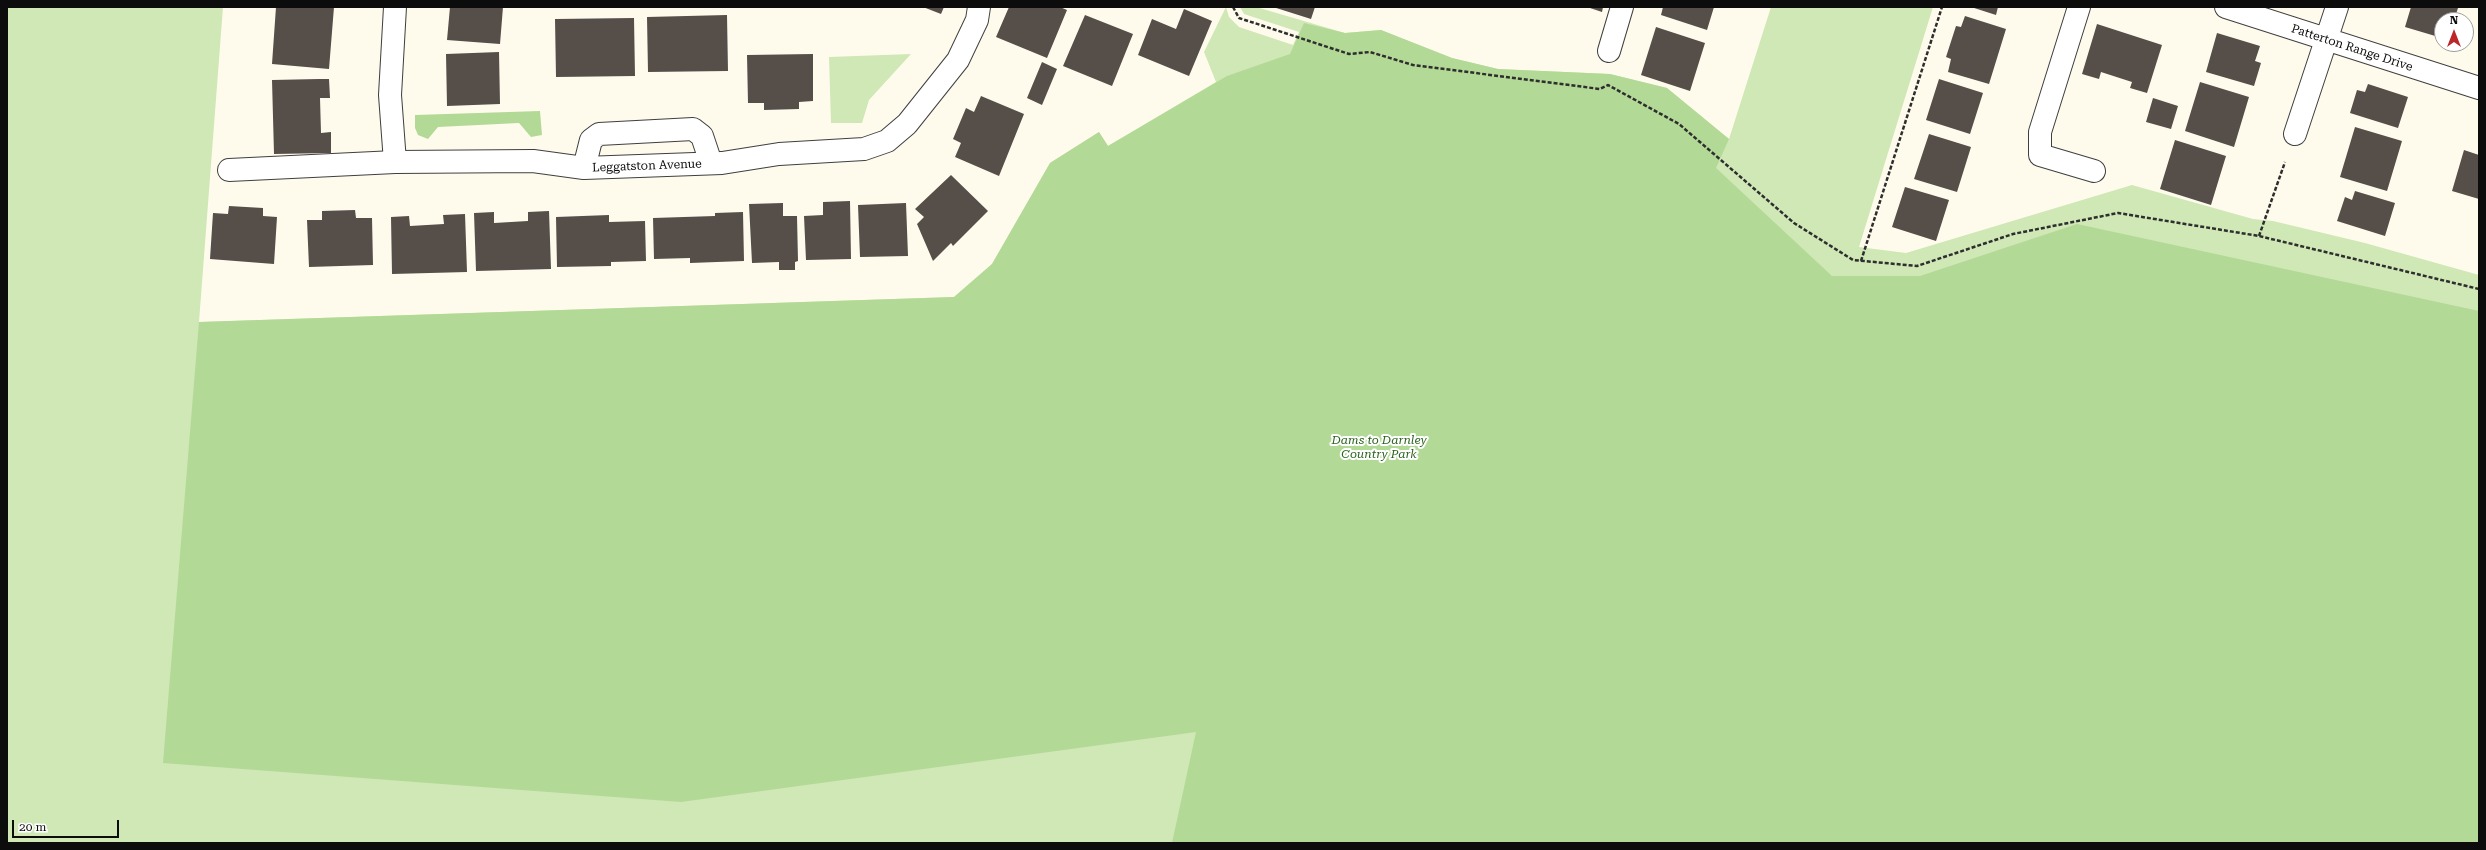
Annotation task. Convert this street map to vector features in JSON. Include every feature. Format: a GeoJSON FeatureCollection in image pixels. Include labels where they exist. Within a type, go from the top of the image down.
{"type":"FeatureCollection","features":[{"type":"Feature","properties":{"kind":"street"},"geometry":{"type":"LineString","coordinates":[[395,162],[390,95],[396,7]]}},
{"type":"Feature","properties":{"kind":"street","name":"Leggatston Avenue"},"geometry":{"type":"LineString","coordinates":[[229,170],[395,162],[533,161],[584,168],[711,163],[779,154],[864,149],[887,141],[906,124],[958,60],[977,20],[979,7]]}},
{"type":"Feature","properties":{"kind":"street"},"geometry":{"type":"LineString","coordinates":[[1609,51],[1622,7]]}},
{"type":"Feature","properties":{"kind":"street"},"geometry":{"type":"LineString","coordinates":[[2079,7],[2040,132],[2040,155],[2094,171]]}},
{"type":"Feature","properties":{"kind":"street","name":"Patterton Range Drive"},"geometry":{"type":"LineString","coordinates":[[2226,7],[2479,88]]}},
{"type":"Feature","properties":{"kind":"street"},"geometry":{"type":"LineString","coordinates":[[2295,134],[2337,7]]}},
{"type":"Feature","properties":{"kind":"street"},"geometry":{"type":"LineString","coordinates":[[584,168],[591,140],[598,134],[693,129],[702,136],[711,163]]}},
{"type":"Feature","properties":{"kind":"path"},"geometry":{"type":"LineString","coordinates":[[1233,7],[1239,18],[1349,54],[1370,52],[1420,66],[1600,89],[1608,85],[1679,124],[1794,223],[1853,260],[1917,266],[2013,234],[2118,213],[2259,236],[2479,289]]}},
{"type":"Feature","properties":{"kind":"path"},"geometry":{"type":"LineString","coordinates":[[1861,261],[1942,7]]}},
{"type":"Feature","properties":{"kind":"path"},"geometry":{"type":"LineString","coordinates":[[2259,236],[2295,134]]}},
{"type":"Feature","properties":{"kind":"green space","name":"Dams to Darnley Country Park"},"geometry":{"type":"Polygon","coordinates":[[[7,7],[223,7],[199,322],[954,297],[992,264],[1050,163],[1099,132],[1108,146],[1216,82],[1204,52],[1226,7],[1229,17],[1239,27],[1293,45],[1299,32],[1244,14],[1240,7],[1256,7],[1345,33],[1381,30],[1452,58],[1498,69],[1610,74],[1667,88],[1729,139],[1771,7],[1933,7],[1859,247],[1906,253],[2132,185],[2253,219],[2273,221],[2365,243],[2479,275],[2479,843],[7,843],[7,7]]]}},
{"type":"Feature","properties":{"kind":"green space","name":"Dams to Darnley Country Park"},"geometry":{"type":"Polygon","coordinates":[[[1304,23],[1345,33],[1381,30],[1452,58],[1498,69],[1610,74],[1667,88],[1729,139],[1716,168],[1832,276],[1920,276],[2077,224],[2479,311],[2479,843],[1172,843],[1196,732],[681,802],[163,763],[199,322],[954,297],[992,264],[1050,163],[1099,132],[1108,146],[1227,76],[1290,54],[1304,23]]]}},
{"type":"Feature","properties":{"kind":"green space"},"geometry":{"type":"Polygon","coordinates":[[[911,54],[869,100],[862,123],[831,123],[829,57],[911,54]]]}},
{"type":"Feature","properties":{"kind":"green space"},"geometry":{"type":"Polygon","coordinates":[[[540,111],[542,135],[531,137],[519,123],[438,127],[428,139],[418,135],[415,128],[415,115],[540,111]]]}},
{"type":"Feature","properties":{"kind":"building"},"geometry":{"type":"Polygon","coordinates":[[[276,7],[334,7],[329,69],[272,64],[276,7]]]}},
{"type":"Feature","properties":{"kind":"building"},"geometry":{"type":"Polygon","coordinates":[[[450,7],[503,7],[500,44],[447,40],[450,7]]]}},
{"type":"Feature","properties":{"kind":"building"},"geometry":{"type":"Polygon","coordinates":[[[923,7],[944,7],[941,14],[923,7]]]}},
{"type":"Feature","properties":{"kind":"building"},"geometry":{"type":"Polygon","coordinates":[[[1009,7],[1060,7],[1067,10],[1047,58],[996,37],[1009,7]]]}},
{"type":"Feature","properties":{"kind":"building"},"geometry":{"type":"Polygon","coordinates":[[[1273,7],[1315,7],[1311,19],[1273,7]]]}},
{"type":"Feature","properties":{"kind":"building"},"geometry":{"type":"Polygon","coordinates":[[[1587,7],[1603,7],[1602,12],[1587,7]]]}},
{"type":"Feature","properties":{"kind":"building"},"geometry":{"type":"Polygon","coordinates":[[[1663,7],[1714,7],[1707,30],[1661,15],[1663,7]]]}},
{"type":"Feature","properties":{"kind":"building"},"geometry":{"type":"Polygon","coordinates":[[[1971,7],[1998,7],[1996,15],[1971,7]]]}},
{"type":"Feature","properties":{"kind":"building"},"geometry":{"type":"Polygon","coordinates":[[[2411,7],[2458,8],[2457,12],[2434,12],[2434,36],[2405,27],[2411,7]]]}},
{"type":"Feature","properties":{"kind":"building"},"geometry":{"type":"Polygon","coordinates":[[[1184,9],[1212,21],[1189,76],[1138,55],[1152,19],[1176,29],[1184,9]]]}},
{"type":"Feature","properties":{"kind":"building"},"geometry":{"type":"Polygon","coordinates":[[[727,15],[728,71],[648,72],[647,17],[727,15]]]}},
{"type":"Feature","properties":{"kind":"building"},"geometry":{"type":"Polygon","coordinates":[[[1085,15],[1133,34],[1112,86],[1063,66],[1085,15]]]}},
{"type":"Feature","properties":{"kind":"building"},"geometry":{"type":"Polygon","coordinates":[[[1965,16],[2006,29],[1989,84],[1948,72],[1951,59],[1946,57],[1956,26],[1961,27],[1965,16]]]}},
{"type":"Feature","properties":{"kind":"building"},"geometry":{"type":"Polygon","coordinates":[[[634,18],[635,76],[556,77],[555,19],[634,18]]]}},
{"type":"Feature","properties":{"kind":"building"},"geometry":{"type":"Polygon","coordinates":[[[2097,24],[2162,45],[2147,93],[2130,88],[2132,82],[2101,72],[2099,79],[2082,74],[2097,24]]]}},
{"type":"Feature","properties":{"kind":"building"},"geometry":{"type":"Polygon","coordinates":[[[1656,27],[1705,43],[1690,91],[1641,75],[1656,27]]]}},
{"type":"Feature","properties":{"kind":"building"},"geometry":{"type":"Polygon","coordinates":[[[2217,33],[2260,46],[2255,61],[2261,63],[2254,86],[2206,72],[2217,33]]]}},
{"type":"Feature","properties":{"kind":"building"},"geometry":{"type":"Polygon","coordinates":[[[499,52],[500,104],[447,106],[446,54],[499,52]]]}},
{"type":"Feature","properties":{"kind":"building"},"geometry":{"type":"Polygon","coordinates":[[[813,54],[813,101],[799,102],[799,109],[764,110],[764,103],[748,103],[747,55],[813,54]]]}},
{"type":"Feature","properties":{"kind":"building"},"geometry":{"type":"Polygon","coordinates":[[[1042,62],[1057,69],[1042,105],[1027,98],[1042,62]]]}},
{"type":"Feature","properties":{"kind":"building"},"geometry":{"type":"Polygon","coordinates":[[[329,79],[330,98],[320,98],[321,133],[331,132],[331,153],[274,154],[272,80],[329,79]]]}},
{"type":"Feature","properties":{"kind":"building"},"geometry":{"type":"Polygon","coordinates":[[[1939,79],[1983,93],[1970,134],[1926,120],[1939,79]]]}},
{"type":"Feature","properties":{"kind":"building"},"geometry":{"type":"Polygon","coordinates":[[[2200,82],[2249,97],[2234,147],[2185,131],[2200,82]]]}},
{"type":"Feature","properties":{"kind":"building"},"geometry":{"type":"Polygon","coordinates":[[[2368,84],[2408,97],[2398,128],[2350,113],[2357,90],[2365,92],[2368,84]]]}},
{"type":"Feature","properties":{"kind":"building"},"geometry":{"type":"Polygon","coordinates":[[[981,96],[1024,114],[999,176],[955,157],[961,143],[953,139],[966,108],[974,112],[981,96]]]}},
{"type":"Feature","properties":{"kind":"building"},"geometry":{"type":"Polygon","coordinates":[[[2153,98],[2178,106],[2171,129],[2146,122],[2153,98]]]}},
{"type":"Feature","properties":{"kind":"building"},"geometry":{"type":"Polygon","coordinates":[[[2355,127],[2402,141],[2387,191],[2340,177],[2355,127]]]}},
{"type":"Feature","properties":{"kind":"building"},"geometry":{"type":"Polygon","coordinates":[[[1929,134],[1971,147],[1957,192],[1914,179],[1929,134]]]}},
{"type":"Feature","properties":{"kind":"building"},"geometry":{"type":"Polygon","coordinates":[[[2175,140],[2226,156],[2211,205],[2160,189],[2175,140]]]}},
{"type":"Feature","properties":{"kind":"building"},"geometry":{"type":"Polygon","coordinates":[[[2464,150],[2479,155],[2479,199],[2452,191],[2464,150]]]}},
{"type":"Feature","properties":{"kind":"building"},"geometry":{"type":"Polygon","coordinates":[[[951,175],[988,211],[953,246],[951,243],[933,261],[917,224],[924,217],[915,209],[951,175]]]}},
{"type":"Feature","properties":{"kind":"building"},"geometry":{"type":"Polygon","coordinates":[[[1905,187],[1949,200],[1936,241],[1892,227],[1905,187]]]}},
{"type":"Feature","properties":{"kind":"building"},"geometry":{"type":"Polygon","coordinates":[[[2355,191],[2395,203],[2385,236],[2337,221],[2345,197],[2352,200],[2355,191]]]}},
{"type":"Feature","properties":{"kind":"building"},"geometry":{"type":"Polygon","coordinates":[[[850,201],[851,259],[806,260],[804,216],[823,215],[823,202],[850,201]]]}},
{"type":"Feature","properties":{"kind":"building"},"geometry":{"type":"Polygon","coordinates":[[[783,203],[783,216],[797,216],[798,261],[795,262],[795,270],[779,270],[779,262],[752,263],[749,204],[783,203]]]}},
{"type":"Feature","properties":{"kind":"building"},"geometry":{"type":"Polygon","coordinates":[[[906,203],[908,256],[860,257],[858,205],[906,203]]]}},
{"type":"Feature","properties":{"kind":"building"},"geometry":{"type":"Polygon","coordinates":[[[229,206],[263,208],[263,216],[277,217],[274,264],[210,259],[213,213],[228,214],[229,206]]]}},
{"type":"Feature","properties":{"kind":"building"},"geometry":{"type":"Polygon","coordinates":[[[355,210],[356,218],[372,218],[373,265],[309,267],[307,220],[322,220],[322,211],[355,210]]]}},
{"type":"Feature","properties":{"kind":"building"},"geometry":{"type":"Polygon","coordinates":[[[549,211],[551,269],[476,271],[474,213],[494,212],[494,223],[528,221],[528,212],[549,211]]]}},
{"type":"Feature","properties":{"kind":"building"},"geometry":{"type":"Polygon","coordinates":[[[743,212],[744,261],[690,263],[690,258],[654,259],[653,218],[715,216],[715,213],[743,212]]]}},
{"type":"Feature","properties":{"kind":"building"},"geometry":{"type":"Polygon","coordinates":[[[465,214],[467,272],[392,274],[391,217],[409,216],[410,226],[444,224],[443,215],[465,214]]]}},
{"type":"Feature","properties":{"kind":"building"},"geometry":{"type":"Polygon","coordinates":[[[609,215],[609,222],[645,221],[646,261],[611,262],[611,266],[557,267],[556,217],[609,215]]]}}]}
